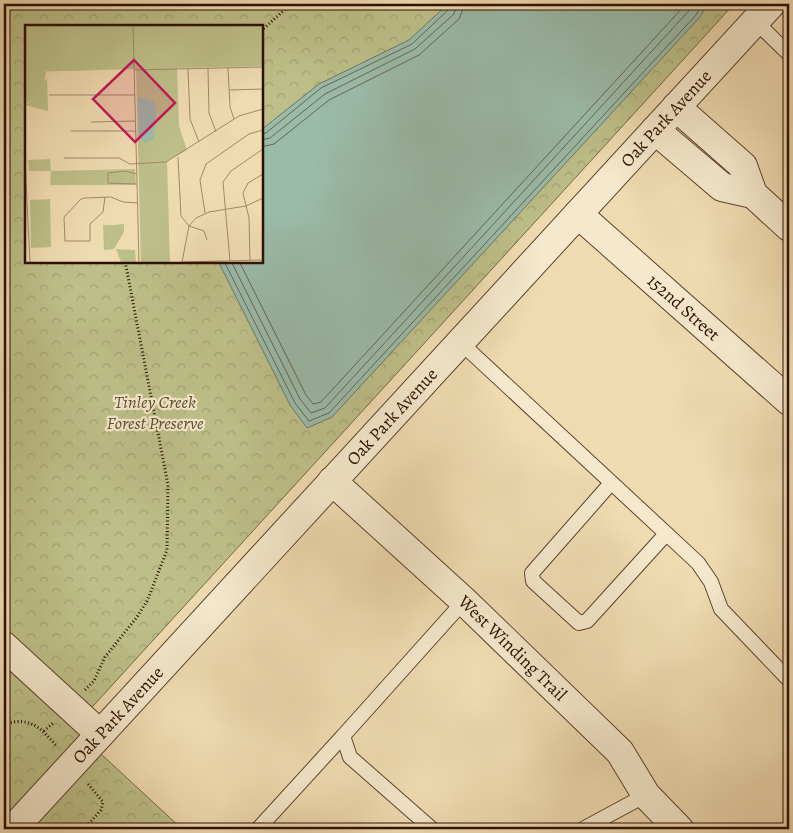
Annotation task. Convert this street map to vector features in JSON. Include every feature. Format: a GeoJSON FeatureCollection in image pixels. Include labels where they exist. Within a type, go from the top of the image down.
{"type":"FeatureCollection","features":[{"type":"Feature","properties":{"kind":"street","name":"Oak Park Avenue"},"geometry":{"type":"LineString","coordinates":[[13,829],[763,13]]}},
{"type":"Feature","properties":{"kind":"street"},"geometry":{"type":"LineString","coordinates":[[676,107],[742,166],[753,194],[789,227]]}},
{"type":"Feature","properties":{"kind":"street"},"geometry":{"type":"LineString","coordinates":[[655,130],[722,187],[753,194]]}},
{"type":"Feature","properties":{"kind":"street","name":"152nd Street"},"geometry":{"type":"LineString","coordinates":[[578,214],[789,401]]}},
{"type":"Feature","properties":{"kind":"street","name":"West Winding Trail"},"geometry":{"type":"LineString","coordinates":[[332,481],[464,601],[620,752],[646,795],[679,829]]}},
{"type":"Feature","properties":{"kind":"street"},"geometry":{"type":"LineString","coordinates":[[4,646],[100,734]]}},
{"type":"Feature","properties":{"kind":"lane"},"geometry":{"type":"LineString","coordinates":[[763,13],[789,54]]}},
{"type":"Feature","properties":{"kind":"lane"},"geometry":{"type":"LineString","coordinates":[[460,342],[698,563],[712,582],[721,609],[789,680]]}},
{"type":"Feature","properties":{"kind":"lane"},"geometry":{"type":"LineString","coordinates":[[612,483],[532,573],[534,581],[579,623],[587,621],[666,534]]}},
{"type":"Feature","properties":{"kind":"lane"},"geometry":{"type":"LineString","coordinates":[[258,829],[464,601]]}},
{"type":"Feature","properties":{"kind":"lane"},"geometry":{"type":"LineString","coordinates":[[343,736],[350,757],[432,829]]}},
{"type":"Feature","properties":{"kind":"lane"},"geometry":{"type":"LineString","coordinates":[[583,829],[646,795]]}},
{"type":"Feature","properties":{"kind":"path"},"geometry":{"type":"LineString","coordinates":[[262,30],[290,4]]}},
{"type":"Feature","properties":{"kind":"path"},"geometry":{"type":"LineString","coordinates":[[94,681],[105,657],[137,617],[147,601],[167,550],[168,485],[125,262]]}},
{"type":"Feature","properties":{"kind":"path"},"geometry":{"type":"LineString","coordinates":[[4,725],[15,720],[30,723],[44,731]]}},
{"type":"Feature","properties":{"kind":"path"},"geometry":{"type":"LineString","coordinates":[[84,829],[101,810],[103,802],[89,785]]}},
{"type":"Feature","properties":{"kind":"green space","name":"Tinley Creek Forest Preserve"},"geometry":{"type":"Polygon","coordinates":[[[4,4],[734,4],[73,728],[182,829],[4,829],[4,4]]]}},
{"type":"Feature","properties":{"kind":"water"},"geometry":{"type":"Polygon","coordinates":[[[448,4],[708,4],[700,17],[332,417],[307,428],[290,405],[218,262],[262,262],[262,129],[319,84],[409,40],[448,4]]]}}]}
